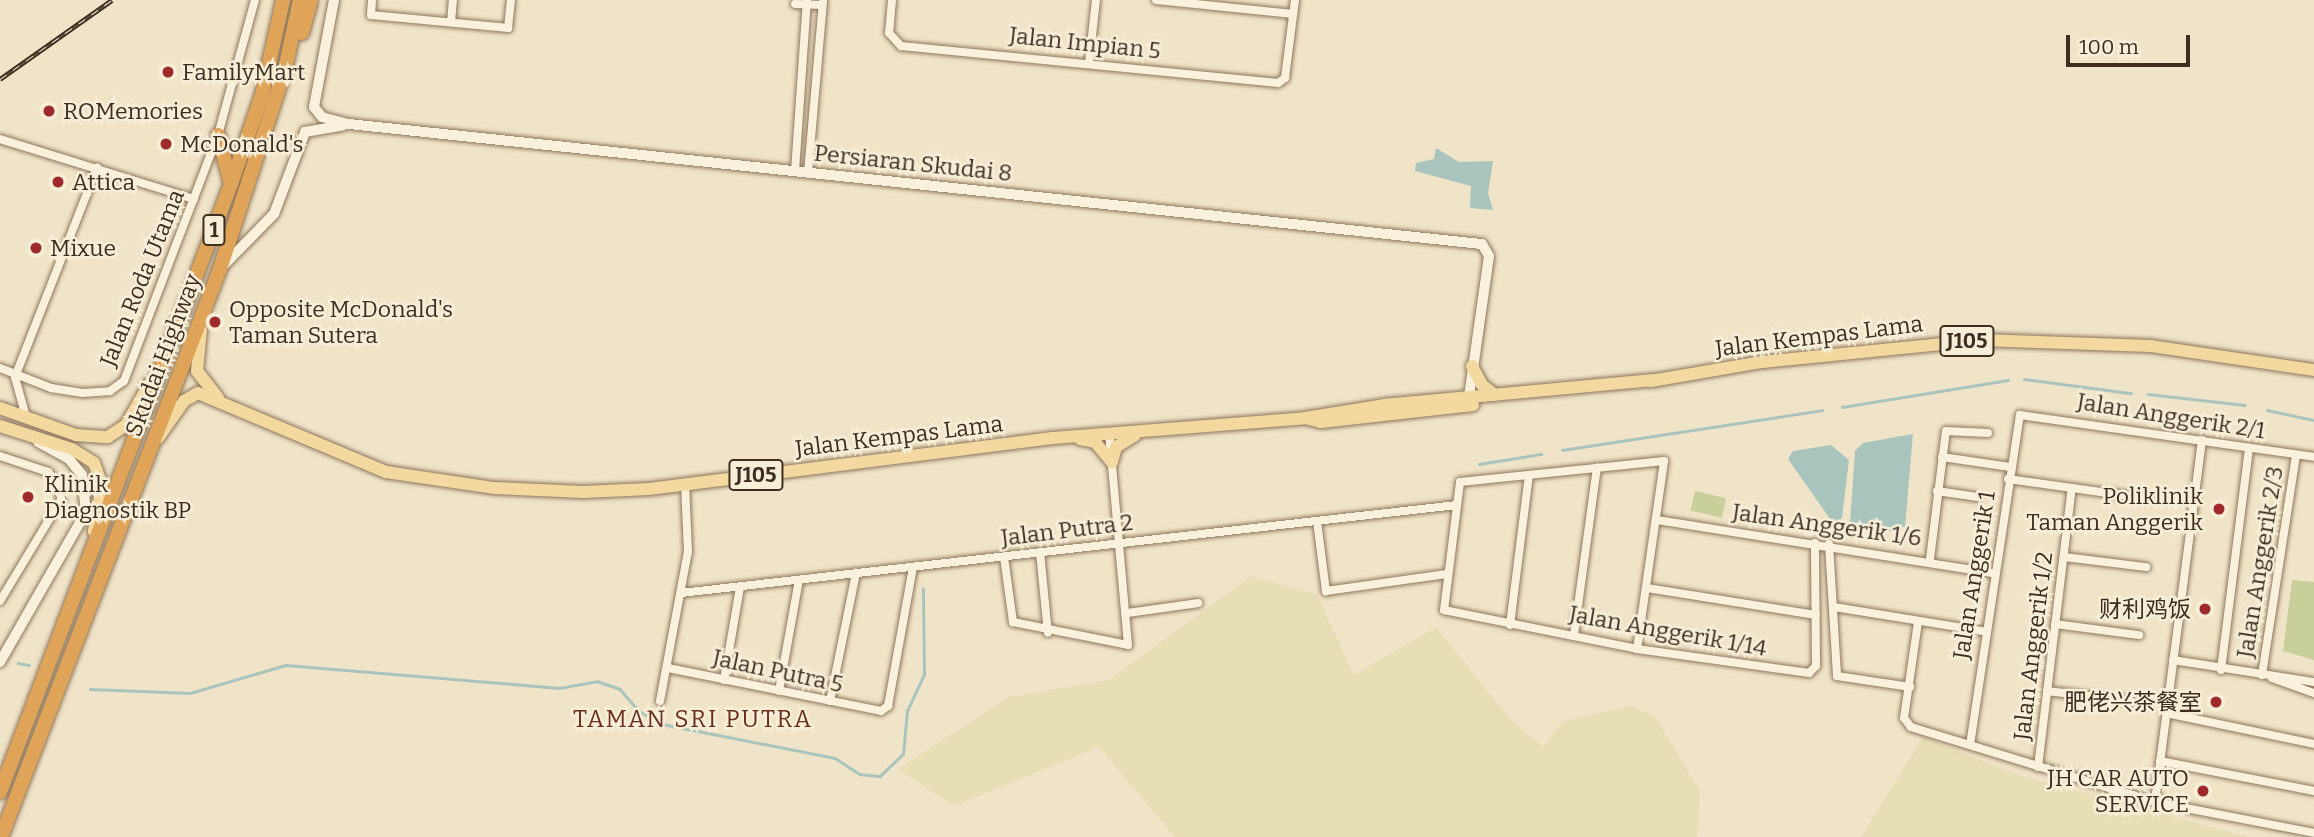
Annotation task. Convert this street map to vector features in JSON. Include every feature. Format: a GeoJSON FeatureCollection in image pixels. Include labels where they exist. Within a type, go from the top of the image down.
{"type":"FeatureCollection","features":[{"type":"Feature","properties":{"kind":"highway","name":"Skudai Highway"},"geometry":{"type":"LineString","coordinates":[[0,792],[231,184],[262,96],[283,0]]}},
{"type":"Feature","properties":{"kind":"highway","name":"Skudai Highway"},"geometry":{"type":"LineString","coordinates":[[1,837],[220,269],[285,69],[300,0]]}},
{"type":"Feature","properties":{"kind":"highway"},"geometry":{"type":"LineString","coordinates":[[285,69],[311,0]]}},
{"type":"Feature","properties":{"kind":"highway"},"geometry":{"type":"LineString","coordinates":[[218,135],[231,184]]}},
{"type":"Feature","properties":{"kind":"highway"},"geometry":{"type":"LineString","coordinates":[[0,777],[20,738]]}},
{"type":"Feature","properties":{"kind":"main road","name":"Jalan Kempas Lama"},"geometry":{"type":"LineString","coordinates":[[203,315],[196,363],[201,379],[221,400]]}},
{"type":"Feature","properties":{"kind":"main road","name":"Jalan Kempas Lama"},"geometry":{"type":"LineString","coordinates":[[153,445],[188,397],[198,393],[221,400],[340,456],[438,481],[583,492],[685,484],[1053,438],[1305,418],[1321,422],[1468,401],[1656,380],[1762,362],[1981,340],[2151,346],[2314,370]]}},
{"type":"Feature","properties":{"kind":"main road"},"geometry":{"type":"LineString","coordinates":[[0,408],[76,436],[117,433],[170,349]]}},
{"type":"Feature","properties":{"kind":"main road"},"geometry":{"type":"LineString","coordinates":[[1472,366],[1482,385],[1495,395]]}},
{"type":"Feature","properties":{"kind":"main road","name":"Jalan Kempas Lama"},"geometry":{"type":"LineString","coordinates":[[2280,367],[2314,378]]}},
{"type":"Feature","properties":{"kind":"main road","name":"Jalan Kempas Lama"},"geometry":{"type":"LineString","coordinates":[[1468,401],[1495,395],[1656,380]]}},
{"type":"Feature","properties":{"kind":"main road"},"geometry":{"type":"LineString","coordinates":[[0,426],[85,454],[99,473],[102,497],[82,579]]}},
{"type":"Feature","properties":{"kind":"main road"},"geometry":{"type":"LineString","coordinates":[[1112,462],[1116,447],[1128,437],[1184,427]]}},
{"type":"Feature","properties":{"kind":"main road"},"geometry":{"type":"LineString","coordinates":[[1053,438],[1095,442],[1112,462]]}},
{"type":"Feature","properties":{"kind":"street","name":"Jalan Roda Utama"},"geometry":{"type":"LineString","coordinates":[[0,368],[15,377],[83,393],[110,391],[124,381],[218,135],[255,0]]}},
{"type":"Feature","properties":{"kind":"street"},"geometry":{"type":"LineString","coordinates":[[334,0],[314,107],[322,117],[349,124]]}},
{"type":"Feature","properties":{"kind":"street"},"geometry":{"type":"LineString","coordinates":[[372,0],[371,15],[509,27],[511,0]]}},
{"type":"Feature","properties":{"kind":"street"},"geometry":{"type":"LineString","coordinates":[[451,22],[453,0]]}},
{"type":"Feature","properties":{"kind":"street","name":"Jalan Impian 5"},"geometry":{"type":"LineString","coordinates":[[892,0],[889,33],[901,46],[1283,82],[1293,14]]}},
{"type":"Feature","properties":{"kind":"street"},"geometry":{"type":"LineString","coordinates":[[1089,63],[1096,0]]}},
{"type":"Feature","properties":{"kind":"street"},"geometry":{"type":"LineString","coordinates":[[1156,0],[1293,14],[1295,0]]}},
{"type":"Feature","properties":{"kind":"street"},"geometry":{"type":"LineString","coordinates":[[795,172],[807,2]]}},
{"type":"Feature","properties":{"kind":"street"},"geometry":{"type":"LineString","coordinates":[[795,4],[822,3],[808,173]]}},
{"type":"Feature","properties":{"kind":"street"},"geometry":{"type":"LineString","coordinates":[[220,269],[274,214],[305,132],[349,124]]}},
{"type":"Feature","properties":{"kind":"street","name":"Persiaran Skudai 8"},"geometry":{"type":"LineString","coordinates":[[349,124],[1473,241],[1489,256],[1472,366]]}},
{"type":"Feature","properties":{"kind":"street"},"geometry":{"type":"LineString","coordinates":[[0,139],[194,199]]}},
{"type":"Feature","properties":{"kind":"street"},"geometry":{"type":"LineString","coordinates":[[26,417],[15,377],[97,168]]}},
{"type":"Feature","properties":{"kind":"street"},"geometry":{"type":"LineString","coordinates":[[1468,401],[1472,366]]}},
{"type":"Feature","properties":{"kind":"street","name":"Jalan Anggerik 2/1"},"geometry":{"type":"LineString","coordinates":[[2023,413],[2314,457]]}},
{"type":"Feature","properties":{"kind":"street","name":"Jalan Anggerik 1"},"geometry":{"type":"LineString","coordinates":[[1970,745],[1992,573],[2010,467],[2023,413]]}},
{"type":"Feature","properties":{"kind":"street"},"geometry":{"type":"LineString","coordinates":[[1930,559],[1946,431],[1988,433]]}},
{"type":"Feature","properties":{"kind":"street"},"geometry":{"type":"LineString","coordinates":[[0,662],[81,525],[88,502],[76,467],[20,433]]}},
{"type":"Feature","properties":{"kind":"street"},"geometry":{"type":"LineString","coordinates":[[1003,556],[1011,620],[1048,633],[1124,647],[1130,635],[1109,433]]}},
{"type":"Feature","properties":{"kind":"street"},"geometry":{"type":"LineString","coordinates":[[2155,802],[2202,440]]}},
{"type":"Feature","properties":{"kind":"street"},"geometry":{"type":"LineString","coordinates":[[2221,670],[2249,448]]}},
{"type":"Feature","properties":{"kind":"street","name":"Jalan Anggerik 2/3"},"geometry":{"type":"LineString","coordinates":[[2262,675],[2297,455]]}},
{"type":"Feature","properties":{"kind":"street"},"geometry":{"type":"LineString","coordinates":[[0,456],[48,472],[60,486],[61,500],[0,601]]}},
{"type":"Feature","properties":{"kind":"street"},"geometry":{"type":"LineString","coordinates":[[1942,457],[2010,467]]}},
{"type":"Feature","properties":{"kind":"street"},"geometry":{"type":"LineString","coordinates":[[1317,521],[1326,591],[1447,574],[1460,482],[1664,461],[1637,649]]}},
{"type":"Feature","properties":{"kind":"street"},"geometry":{"type":"LineString","coordinates":[[1574,635],[1597,468]]}},
{"type":"Feature","properties":{"kind":"street"},"geometry":{"type":"LineString","coordinates":[[1510,625],[1529,475]]}},
{"type":"Feature","properties":{"kind":"street"},"geometry":{"type":"LineString","coordinates":[[2008,479],[2151,499]]}},
{"type":"Feature","properties":{"kind":"street"},"geometry":{"type":"LineString","coordinates":[[660,701],[688,552],[685,484]]}},
{"type":"Feature","properties":{"kind":"street","name":"Jalan Anggerik 1/2"},"geometry":{"type":"LineString","coordinates":[[2038,767],[2072,488]]}},
{"type":"Feature","properties":{"kind":"street"},"geometry":{"type":"LineString","coordinates":[[1937,491],[1978,497]]}},
{"type":"Feature","properties":{"kind":"street","name":"Jalan Putra 2"},"geometry":{"type":"LineString","coordinates":[[681,593],[1457,505]]}},
{"type":"Feature","properties":{"kind":"street","name":"Jalan Anggerik 1/6"},"geometry":{"type":"LineString","coordinates":[[1657,520],[1930,559],[1992,573]]}},
{"type":"Feature","properties":{"kind":"street"},"geometry":{"type":"LineString","coordinates":[[1647,588],[1815,615],[1815,543]]}},
{"type":"Feature","properties":{"kind":"street"},"geometry":{"type":"LineString","coordinates":[[1829,544],[1840,678],[1910,687]]}},
{"type":"Feature","properties":{"kind":"street"},"geometry":{"type":"LineString","coordinates":[[1041,552],[1048,633]]}},
{"type":"Feature","properties":{"kind":"street"},"geometry":{"type":"LineString","coordinates":[[2064,558],[2146,567]]}},
{"type":"Feature","properties":{"kind":"street","name":"Jalan Putra 5"},"geometry":{"type":"LineString","coordinates":[[668,668],[830,701],[885,708],[913,567]]}},
{"type":"Feature","properties":{"kind":"street"},"geometry":{"type":"LineString","coordinates":[[830,701],[856,573]]}},
{"type":"Feature","properties":{"kind":"street","name":"Jalan Anggerik 1/14"},"geometry":{"type":"LineString","coordinates":[[1447,574],[1444,606],[1447,612],[1637,649],[1810,673],[1815,666],[1815,615]]}},
{"type":"Feature","properties":{"kind":"street"},"geometry":{"type":"LineString","coordinates":[[779,691],[799,580]]}},
{"type":"Feature","properties":{"kind":"street"},"geometry":{"type":"LineString","coordinates":[[724,680],[740,587]]}},
{"type":"Feature","properties":{"kind":"street"},"geometry":{"type":"LineString","coordinates":[[1128,613],[1198,603]]}},
{"type":"Feature","properties":{"kind":"street"},"geometry":{"type":"LineString","coordinates":[[1834,607],[1983,631]]}},
{"type":"Feature","properties":{"kind":"street"},"geometry":{"type":"LineString","coordinates":[[1918,622],[1905,724],[2155,802],[2314,833]]}},
{"type":"Feature","properties":{"kind":"street"},"geometry":{"type":"LineString","coordinates":[[2055,624],[2139,635]]}},
{"type":"Feature","properties":{"kind":"street"},"geometry":{"type":"LineString","coordinates":[[2173,660],[2221,670],[2314,682]]}},
{"type":"Feature","properties":{"kind":"street"},"geometry":{"type":"LineString","coordinates":[[2262,675],[2314,693]]}},
{"type":"Feature","properties":{"kind":"street"},"geometry":{"type":"LineString","coordinates":[[2047,691],[2130,701]]}},
{"type":"Feature","properties":{"kind":"street"},"geometry":{"type":"LineString","coordinates":[[2166,713],[2314,744]]}},
{"type":"Feature","properties":{"kind":"street"},"geometry":{"type":"LineString","coordinates":[[2160,761],[2314,792]]}},
{"type":"Feature","properties":{"kind":"shaded area"},"geometry":{"type":"Polygon","coordinates":[[[1251,576],[1317,595],[1354,675],[1436,627],[1511,720],[1543,747],[1563,721],[1631,706],[1655,716],[1700,791],[1697,837],[1175,837],[1099,747],[954,806],[898,769],[1009,697],[1109,680],[1251,576]]]}},
{"type":"Feature","properties":{"kind":"shaded area"},"geometry":{"type":"Polygon","coordinates":[[[1923,737],[2018,775],[2248,837],[1861,837],[1923,737]]]}},
{"type":"Feature","properties":{"kind":"green space"},"geometry":{"type":"Polygon","coordinates":[[[1695,491],[1726,498],[1722,518],[1691,510],[1695,491]]]}},
{"type":"Feature","properties":{"kind":"green space"},"geometry":{"type":"Polygon","coordinates":[[[2292,580],[2314,582],[2314,660],[2283,651],[2292,580]]]}},
{"type":"Feature","properties":{"kind":"water"},"geometry":{"type":"Polygon","coordinates":[[[1436,148],[1459,162],[1493,161],[1488,193],[1493,210],[1470,208],[1471,186],[1415,171],[1416,163],[1434,159],[1436,148]]]}},
{"type":"Feature","properties":{"kind":"water"},"geometry":{"type":"Polygon","coordinates":[[[1913,434],[1905,527],[1897,533],[1850,524],[1855,451],[1863,443],[1913,434]]]}},
{"type":"Feature","properties":{"kind":"water"},"geometry":{"type":"Polygon","coordinates":[[[1831,445],[1849,460],[1842,518],[1833,523],[1788,459],[1793,451],[1831,445]]]}},
{"type":"Feature","properties":{"kind":"waterway"},"geometry":{"type":"LineString","coordinates":[[2024,379],[2131,393]]}},
{"type":"Feature","properties":{"kind":"waterway"},"geometry":{"type":"LineString","coordinates":[[1842,407],[2008,380]]}},
{"type":"Feature","properties":{"kind":"waterway"},"geometry":{"type":"LineString","coordinates":[[2148,394],[2244,405]]}},
{"type":"Feature","properties":{"kind":"waterway"},"geometry":{"type":"LineString","coordinates":[[1562,450],[1822,410]]}},
{"type":"Feature","properties":{"kind":"waterway"},"geometry":{"type":"LineString","coordinates":[[2267,410],[2314,420]]}},
{"type":"Feature","properties":{"kind":"waterway"},"geometry":{"type":"LineString","coordinates":[[1479,464],[1541,454]]}},
{"type":"Feature","properties":{"kind":"waterway"},"geometry":{"type":"LineString","coordinates":[[90,689],[190,693],[286,665],[559,688],[597,681],[620,689],[639,711],[662,724],[835,758],[860,774],[880,776],[903,754],[907,711],[924,675],[923,589]]}},
{"type":"Feature","properties":{"kind":"waterway"},"geometry":{"type":"LineString","coordinates":[[18,663],[29,665]]}},
{"type":"Feature","properties":{"kind":"railway"},"geometry":{"type":"LineString","coordinates":[[0,79],[112,0]]}},
{"type":"Feature","properties":{"kind":"place","name":"FamilyMart"},"geometry":{"type":"Point","coordinates":[168,72]}},
{"type":"Feature","properties":{"kind":"place","name":"ROMemories"},"geometry":{"type":"Point","coordinates":[49,111]}},
{"type":"Feature","properties":{"kind":"place","name":"McDonald's"},"geometry":{"type":"Point","coordinates":[166,144]}},
{"type":"Feature","properties":{"kind":"place","name":"Attica"},"geometry":{"type":"Point","coordinates":[58,182]}},
{"type":"Feature","properties":{"kind":"place","name":"Mixue"},"geometry":{"type":"Point","coordinates":[36,248]}},
{"type":"Feature","properties":{"kind":"place","name":"Opposite McDonald's Taman Sutera"},"geometry":{"type":"Point","coordinates":[215,322]}},
{"type":"Feature","properties":{"kind":"place","name":"Klinik Diagnostik BP"},"geometry":{"type":"Point","coordinates":[28,497]}},
{"type":"Feature","properties":{"kind":"place","name":"Poliklinik Taman Anggerik"},"geometry":{"type":"Point","coordinates":[2219,509]}},
{"type":"Feature","properties":{"kind":"place","name":"财利鸡饭"},"geometry":{"type":"Point","coordinates":[2205,609]}},
{"type":"Feature","properties":{"kind":"place","name":"肥佬兴茶餐室"},"geometry":{"type":"Point","coordinates":[2216,702]}},
{"type":"Feature","properties":{"kind":"place","name":"JH CAR AUTO SERVICE"},"geometry":{"type":"Point","coordinates":[2203,791]}},
{"type":"Feature","properties":{"kind":"district","name":"TAMAN SRI PUTRA"},"geometry":{"type":"Point","coordinates":[693,720]}}]}
